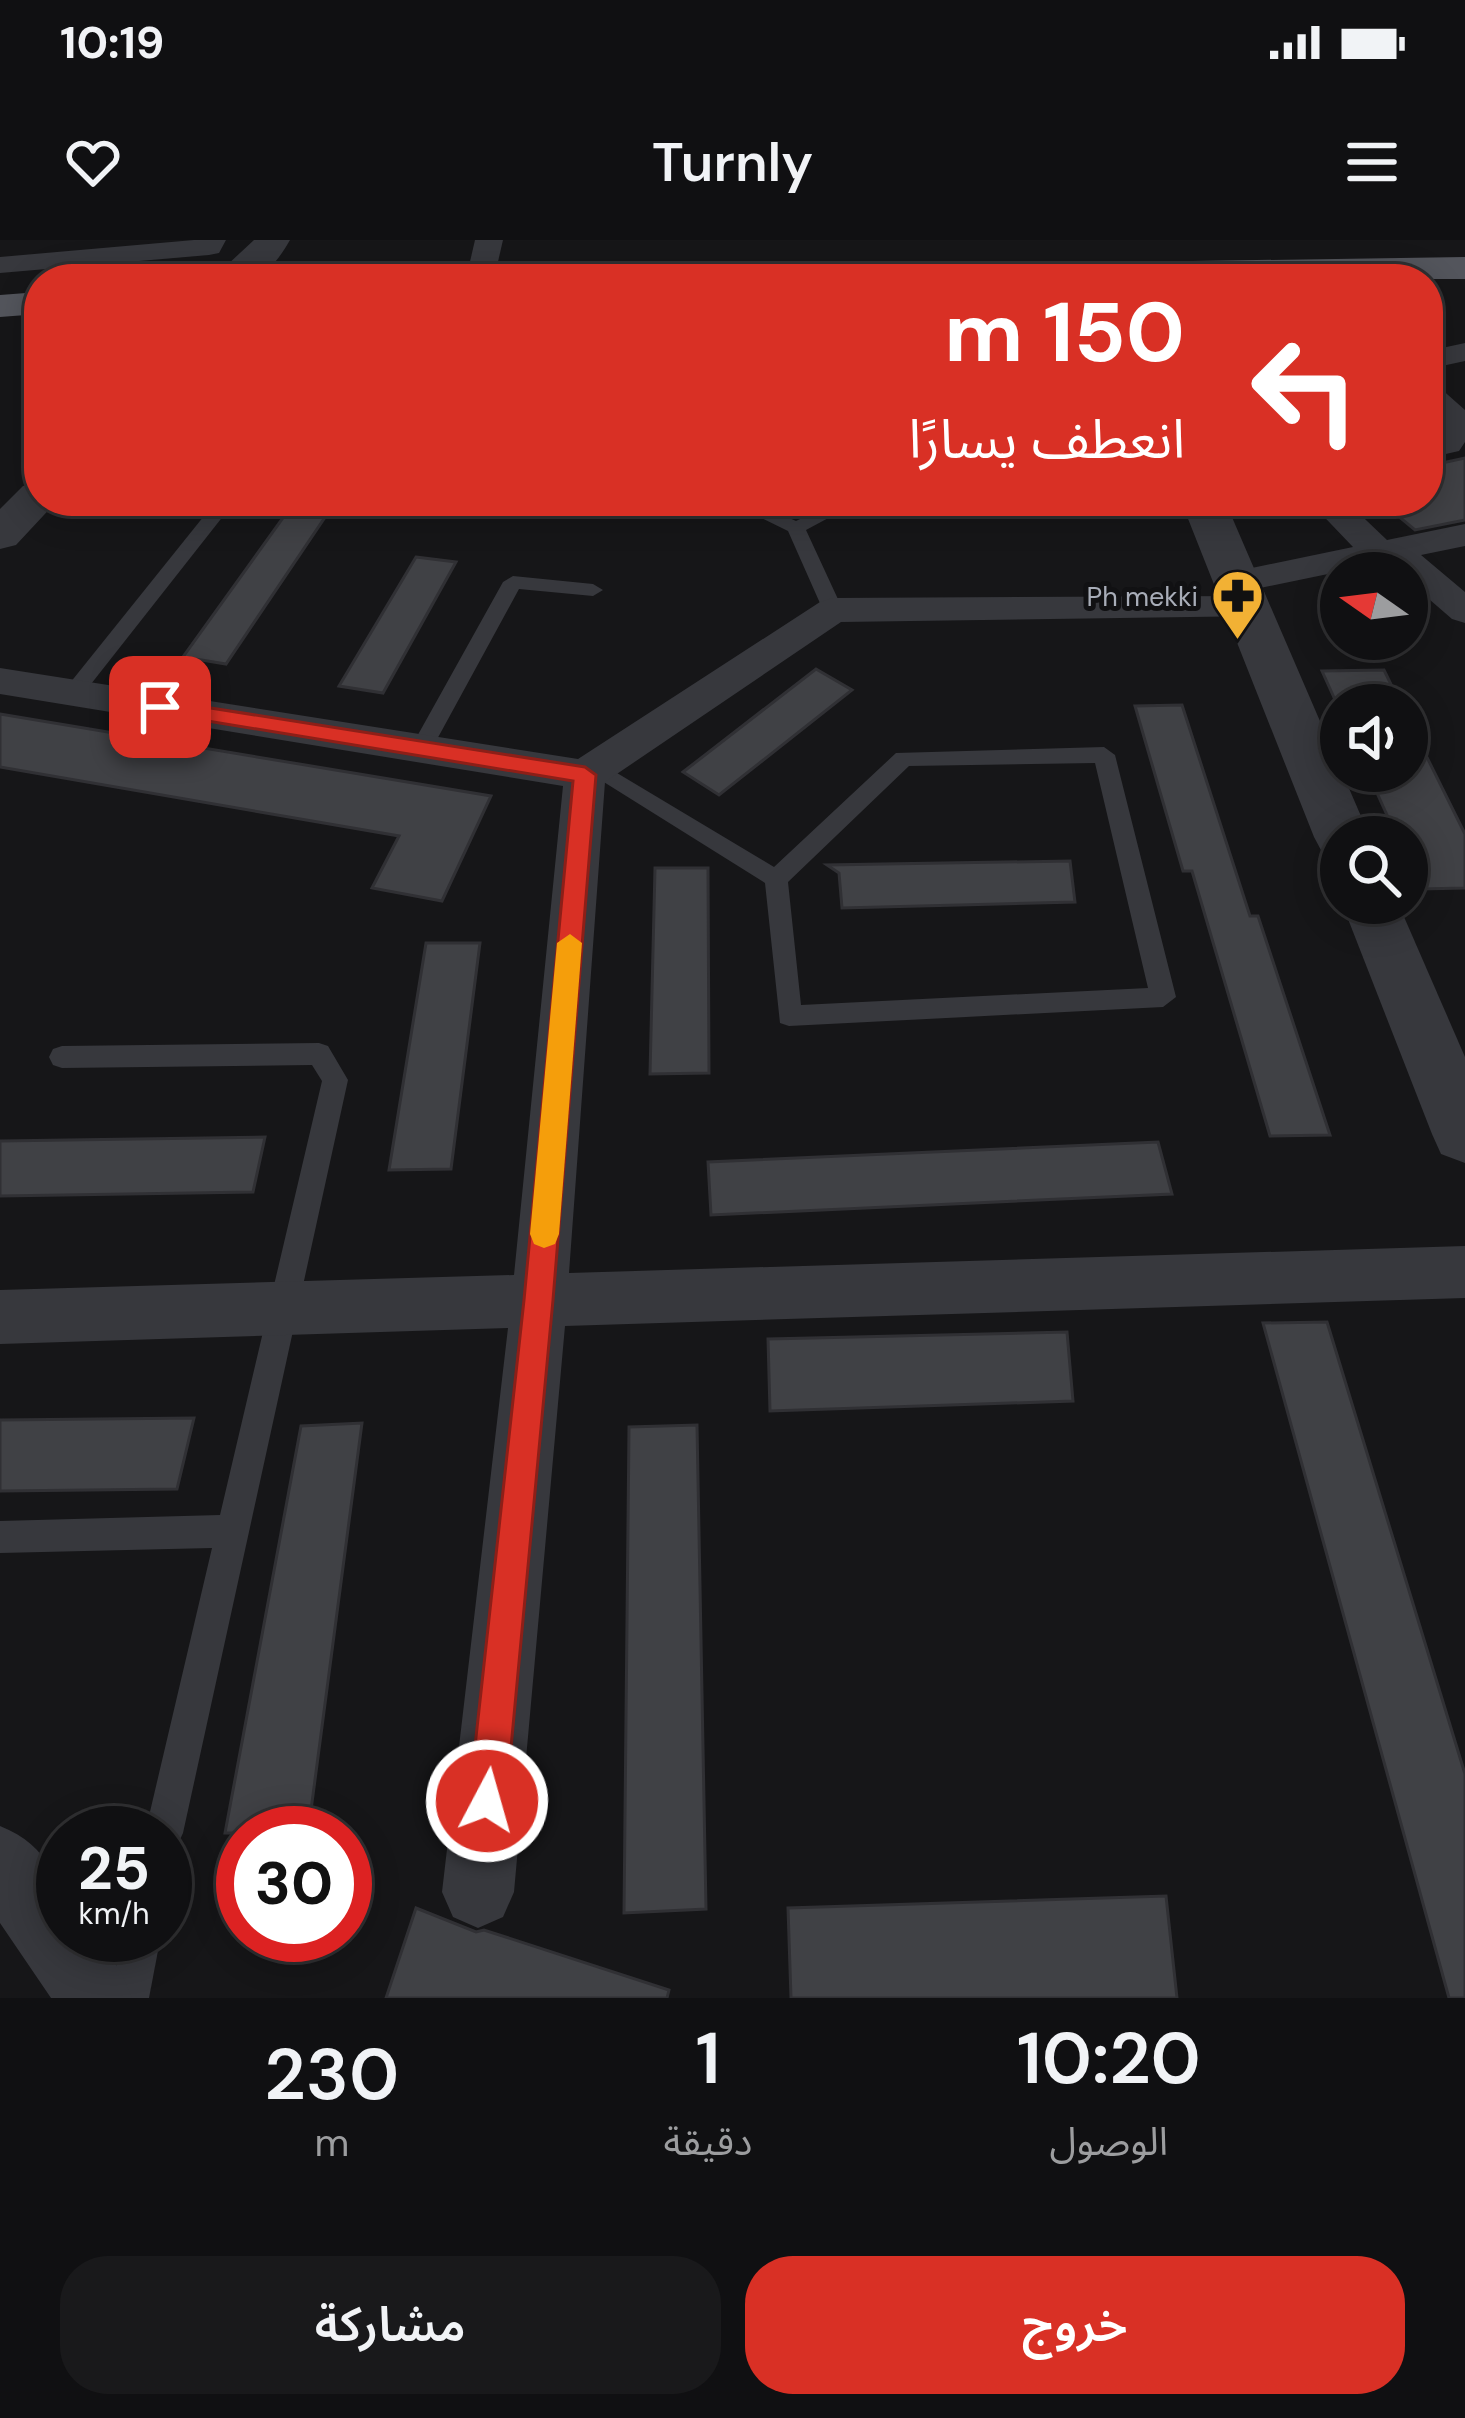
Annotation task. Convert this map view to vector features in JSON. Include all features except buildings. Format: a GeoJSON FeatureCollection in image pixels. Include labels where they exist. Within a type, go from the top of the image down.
{"type":"FeatureCollection","features":[{"type":"Feature","properties":{"kind":"street"},"geometry":{"type":"LineString","coordinates":[[0,265],[209,247],[212,240]]}},
{"type":"Feature","properties":{"kind":"street"},"geometry":{"type":"LineString","coordinates":[[252,264],[272,240]]}},
{"type":"Feature","properties":{"kind":"street"},"geometry":{"type":"LineString","coordinates":[[1443,408],[1461,424],[1443,445]]}},
{"type":"Feature","properties":{"kind":"street"},"geometry":{"type":"LineString","coordinates":[[0,535],[24,510]]}},
{"type":"Feature","properties":{"kind":"street"},"geometry":{"type":"LineString","coordinates":[[1209,516],[1333,816]]}},
{"type":"Feature","properties":{"kind":"street"},"geometry":{"type":"LineString","coordinates":[[1344,516],[1465,610]]}},
{"type":"Feature","properties":{"kind":"street"},"geometry":{"type":"LineString","coordinates":[[0,681],[589,772],[833,610],[1241,595],[1386,551],[1465,535]]}},
{"type":"Feature","properties":{"kind":"street"},"geometry":{"type":"LineString","coordinates":[[478,1892],[589,772]]}},
{"type":"Feature","properties":{"kind":"street"},"geometry":{"type":"LineString","coordinates":[[1379,924],[1465,1134]]}},
{"type":"Feature","properties":{"kind":"street"},"geometry":{"type":"LineString","coordinates":[[0,1317],[1465,1272]]}},
{"type":"Feature","properties":{"kind":"street"},"geometry":{"type":"LineString","coordinates":[[0,1862],[94,1998]]}},
{"type":"Feature","properties":{"kind":"lane"},"geometry":{"type":"LineString","coordinates":[[73,693],[214,516]]}},
{"type":"Feature","properties":{"kind":"lane"},"geometry":{"type":"LineString","coordinates":[[769,516],[796,528],[833,610]]}},
{"type":"Feature","properties":{"kind":"lane"},"geometry":{"type":"LineString","coordinates":[[796,528],[820,516]]}},
{"type":"Feature","properties":{"kind":"lane"},"geometry":{"type":"LineString","coordinates":[[422,748],[513,582],[592,590]]}},
{"type":"Feature","properties":{"kind":"lane"},"geometry":{"type":"LineString","coordinates":[[1104,754],[1163,997],[789,1016],[776,879],[904,758],[1104,754]]}},
{"type":"Feature","properties":{"kind":"lane"},"geometry":{"type":"LineString","coordinates":[[589,772],[776,879]]}},
{"type":"Feature","properties":{"kind":"lane"},"geometry":{"type":"LineString","coordinates":[[62,1057],[319,1054],[335,1080],[170,1806]]}},
{"type":"Feature","properties":{"kind":"lane"},"geometry":{"type":"LineString","coordinates":[[0,1537],[233,1532]]}},
{"type":"Feature","properties":{"kind":"lane"},"geometry":{"type":"LineString","coordinates":[[129,1998],[136,1962]]}},
{"type":"Feature","properties":{"kind":"slow traffic"},"geometry":{"type":"LineString","coordinates":[[544,1234],[570,943]]}},
{"type":"Feature","properties":{"kind":"place","name":"Ph mekki"},"geometry":{"type":"Point","coordinates":[1237,642]}},
{"type":"Feature","properties":{"kind":"route"},"geometry":{"type":"LineString","coordinates":[[160,707],[585,775],[487,1801]]}}]}
